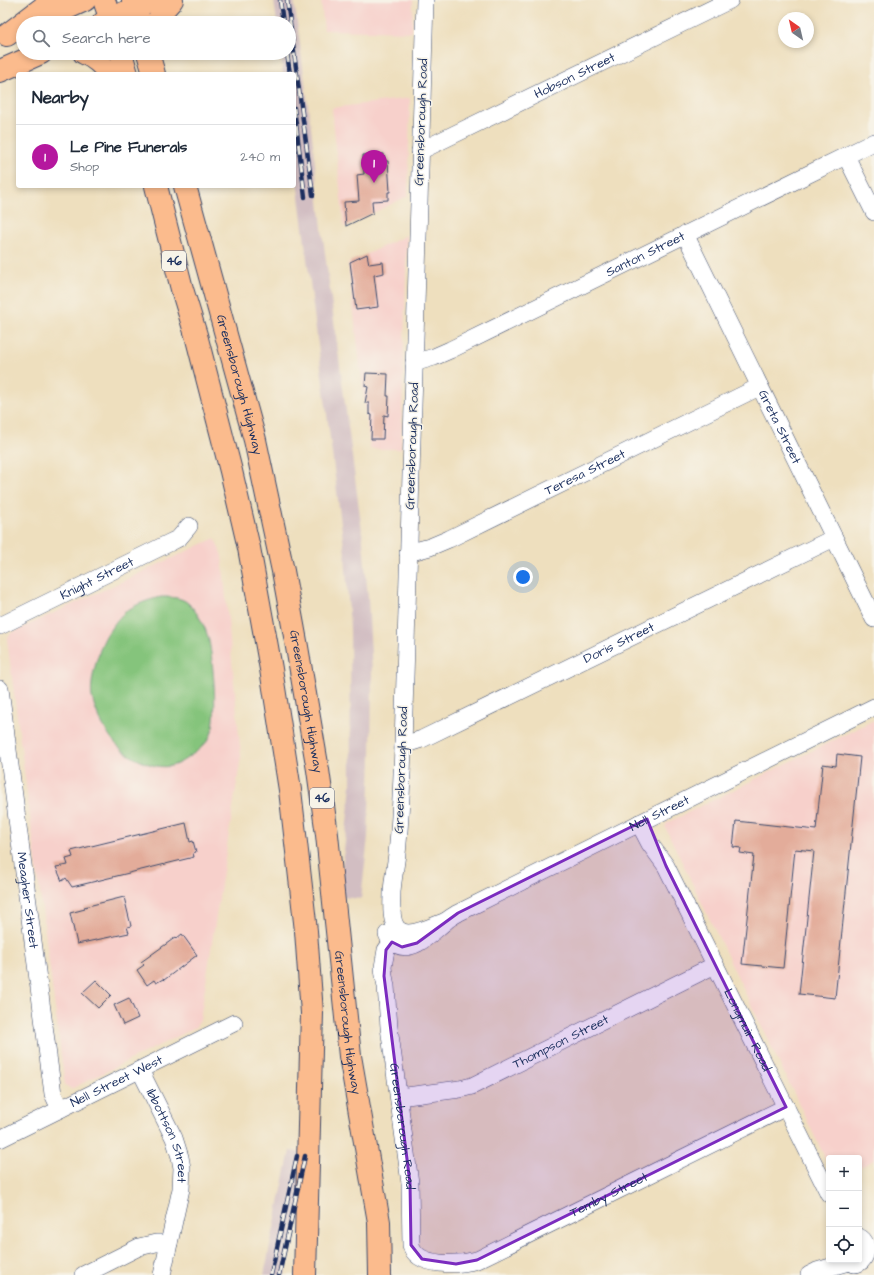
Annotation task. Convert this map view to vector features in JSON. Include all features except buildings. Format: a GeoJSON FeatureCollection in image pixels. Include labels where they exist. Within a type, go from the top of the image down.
{"type":"FeatureCollection","features":[{"type":"Feature","properties":{"kind":"main road"},"geometry":{"type":"LineString","coordinates":[[33,16],[53,0]]}},
{"type":"Feature","properties":{"kind":"main road"},"geometry":{"type":"LineString","coordinates":[[50,16],[85,0]]}},
{"type":"Feature","properties":{"kind":"main road"},"geometry":{"type":"LineString","coordinates":[[161,16],[172,0]]}},
{"type":"Feature","properties":{"kind":"main road"},"geometry":{"type":"LineString","coordinates":[[108,16],[140,8]]}},
{"type":"Feature","properties":{"kind":"main road"},"geometry":{"type":"LineString","coordinates":[[0,71],[25,60]]}},
{"type":"Feature","properties":{"kind":"main road"},"geometry":{"type":"LineString","coordinates":[[98,60],[108,72]]}},
{"type":"Feature","properties":{"kind":"main road"},"geometry":{"type":"LineString","coordinates":[[122,60],[125,72]]}},
{"type":"Feature","properties":{"kind":"main road","name":"46"},"geometry":{"type":"LineString","coordinates":[[157,188],[231,471],[247,540],[271,669],[290,790],[306,930],[312,1013],[304,1275]]}},
{"type":"Feature","properties":{"kind":"main road","name":"Greensborough Highway"},"geometry":{"type":"LineString","coordinates":[[186,188],[255,440],[298,647],[327,835],[350,1056],[379,1222],[380,1275]]}},
{"type":"Feature","properties":{"kind":"street","name":"Greensborough Road"},"geometry":{"type":"LineString","coordinates":[[425,0],[403,745],[399,836],[392,891],[394,923],[398,929],[397,940],[386,986],[389,1027],[410,1183],[411,1245],[414,1253],[427,1260]]}},
{"type":"Feature","properties":{"kind":"street","name":"Hobson Street"},"geometry":{"type":"LineString","coordinates":[[420,151],[730,0]]}},
{"type":"Feature","properties":{"kind":"street","name":"Santon Street"},"geometry":{"type":"LineString","coordinates":[[414,363],[450,350],[874,142]]}},
{"type":"Feature","properties":{"kind":"street"},"geometry":{"type":"LineString","coordinates":[[846,156],[874,212]]}},
{"type":"Feature","properties":{"kind":"street","name":"Greta Street"},"geometry":{"type":"LineString","coordinates":[[685,234],[874,619]]}},
{"type":"Feature","properties":{"kind":"street","name":"Teresa Street"},"geometry":{"type":"LineString","coordinates":[[408,553],[430,547],[449,539],[759,387]]}},
{"type":"Feature","properties":{"kind":"street","name":"Knight Street"},"geometry":{"type":"LineString","coordinates":[[0,626],[179,538],[189,526]]}},
{"type":"Feature","properties":{"kind":"street","name":"Doris Street"},"geometry":{"type":"LineString","coordinates":[[403,745],[422,739],[834,538]]}},
{"type":"Feature","properties":{"kind":"street","name":"Meagher Street"},"geometry":{"type":"LineString","coordinates":[[0,689],[53,1094],[60,1110]]}},
{"type":"Feature","properties":{"kind":"street","name":"Nell Street"},"geometry":{"type":"LineString","coordinates":[[397,940],[408,933],[446,921],[458,913],[874,707]]}},
{"type":"Feature","properties":{"kind":"street","name":"Longmuir Road"},"geometry":{"type":"LineString","coordinates":[[643,821],[657,840],[666,866],[828,1191]]}},
{"type":"Feature","properties":{"kind":"street","name":"Thompson Street"},"geometry":{"type":"LineString","coordinates":[[399,1097],[472,1086],[715,965]]}},
{"type":"Feature","properties":{"kind":"street","name":"Nell Street West"},"geometry":{"type":"LineString","coordinates":[[0,1140],[234,1023]]}},
{"type":"Feature","properties":{"kind":"street","name":"Ibbottson Street"},"geometry":{"type":"LineString","coordinates":[[140,1070],[174,1138],[179,1152],[182,1168],[181,1189],[162,1275]]}},
{"type":"Feature","properties":{"kind":"street","name":"Temby Street"},"geometry":{"type":"LineString","coordinates":[[427,1260],[442,1263],[461,1264],[477,1260],[786,1107]]}},
{"type":"Feature","properties":{"kind":"street"},"geometry":{"type":"LineString","coordinates":[[83,1275],[139,1247],[156,1243],[169,1243]]}},
{"type":"Feature","properties":{"kind":"street"},"geometry":{"type":"LineString","coordinates":[[813,1273],[864,1256]]}},
{"type":"Feature","properties":{"kind":"street"},"geometry":{"type":"LineString","coordinates":[[813,1273],[827,1263]]}},
{"type":"Feature","properties":{"kind":"highlighted area"},"geometry":{"type":"Polygon","coordinates":[[[647,819],[666,866],[786,1107],[477,1260],[456,1264],[422,1259],[411,1245],[410,1183],[384,976],[386,950],[392,942],[402,947],[417,943],[458,913],[647,819]]]}},
{"type":"Feature","properties":{"kind":"shaded area"},"geometry":{"type":"Polygon","coordinates":[[[274,0],[294,0],[312,136],[323,238],[362,531],[368,598],[372,673],[368,837],[361,899],[343,897],[341,879],[351,785],[350,629],[345,554],[296,174],[296,72],[283,72],[282,60],[296,60],[296,16],[276,16],[274,0]]]}},
{"type":"Feature","properties":{"kind":"shaded area"},"geometry":{"type":"Polygon","coordinates":[[[321,0],[413,0],[412,32],[324,30],[321,0]]]}},
{"type":"Feature","properties":{"kind":"shaded area"},"geometry":{"type":"Polygon","coordinates":[[[410,98],[408,196],[344,227],[332,108],[410,98]]]}},
{"type":"Feature","properties":{"kind":"shaded area"},"geometry":{"type":"Polygon","coordinates":[[[407,235],[401,449],[370,449],[348,263],[407,235]]]}},
{"type":"Feature","properties":{"kind":"shaded area"},"geometry":{"type":"Polygon","coordinates":[[[215,538],[222,556],[241,756],[200,1020],[196,1027],[71,1089],[65,1085],[7,639],[11,633],[215,538]]]}},
{"type":"Feature","properties":{"kind":"shaded area"},"geometry":{"type":"Polygon","coordinates":[[[874,720],[874,1160],[862,1166],[862,1155],[826,1155],[826,1160],[665,827],[667,823],[874,720]]]}},
{"type":"Feature","properties":{"kind":"shaded area"},"geometry":{"type":"Polygon","coordinates":[[[290,1151],[308,1154],[299,1220],[285,1275],[264,1275],[290,1151]]]}},
{"type":"Feature","properties":{"kind":"green space"},"geometry":{"type":"Polygon","coordinates":[[[161,597],[183,600],[193,608],[202,621],[208,636],[211,650],[215,704],[213,729],[210,737],[202,747],[182,761],[171,766],[164,767],[140,761],[126,753],[115,743],[98,715],[91,691],[93,675],[100,649],[106,636],[115,623],[125,612],[133,607],[161,597]]]}},
{"type":"Feature","properties":{"kind":"railway"},"geometry":{"type":"LineString","coordinates":[[280,0],[282,16]]}},
{"type":"Feature","properties":{"kind":"railway"},"geometry":{"type":"LineString","coordinates":[[287,0],[289,16]]}},
{"type":"Feature","properties":{"kind":"railway"},"geometry":{"type":"LineString","coordinates":[[288,60],[290,72]]}},
{"type":"Feature","properties":{"kind":"railway"},"geometry":{"type":"LineString","coordinates":[[295,60],[313,195]]}},
{"type":"Feature","properties":{"kind":"railway"},"geometry":{"type":"LineString","coordinates":[[296,124],[305,197]]}},
{"type":"Feature","properties":{"kind":"railway"},"geometry":{"type":"LineString","coordinates":[[271,1275],[297,1156]]}},
{"type":"Feature","properties":{"kind":"railway"},"geometry":{"type":"LineString","coordinates":[[279,1275],[305,1156]]}},
{"type":"Feature","properties":{"kind":"place","name":"Le Pine Funerals"},"geometry":{"type":"Point","coordinates":[374,183]}}]}
